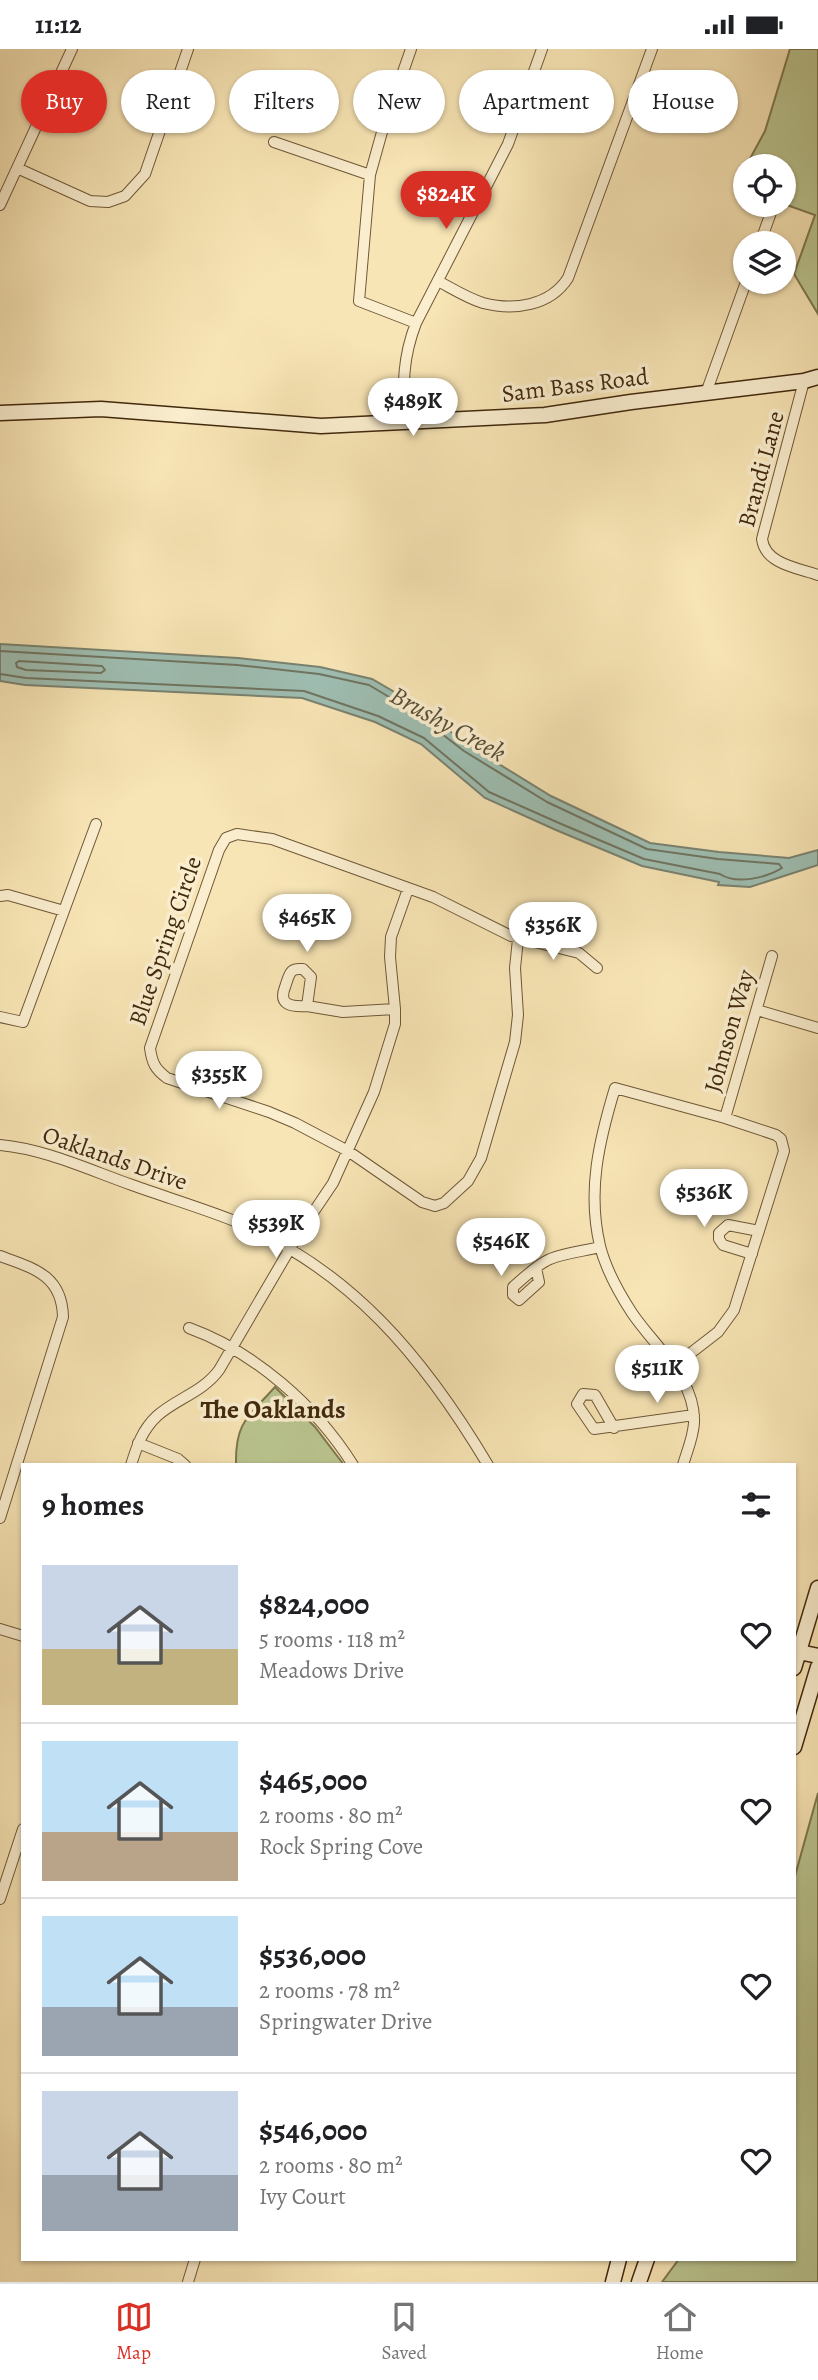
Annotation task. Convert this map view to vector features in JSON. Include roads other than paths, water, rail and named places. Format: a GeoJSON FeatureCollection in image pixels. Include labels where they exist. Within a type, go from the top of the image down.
{"type":"FeatureCollection","features":[{"type":"Feature","properties":{"kind":"main road","name":"Sam Bass Road"},"geometry":{"type":"LineString","coordinates":[[0,413],[127,411],[321,426],[545,415],[811,379]]}},
{"type":"Feature","properties":{"kind":"main road"},"geometry":{"type":"LineString","coordinates":[[818,1588],[806,1632],[797,1651],[818,1656]]}},
{"type":"Feature","properties":{"kind":"main road"},"geometry":{"type":"LineString","coordinates":[[796,1740],[818,1667]]}},
{"type":"Feature","properties":{"kind":"main road"},"geometry":{"type":"LineString","coordinates":[[612,2282],[618,2261]]}},
{"type":"Feature","properties":{"kind":"main road"},"geometry":{"type":"LineString","coordinates":[[639,2282],[645,2261]]}},
{"type":"Feature","properties":{"kind":"street"},"geometry":{"type":"LineString","coordinates":[[0,205],[72,49]]}},
{"type":"Feature","properties":{"kind":"street"},"geometry":{"type":"LineString","coordinates":[[17,168],[88,200],[108,202],[125,196],[145,174],[188,49]]}},
{"type":"Feature","properties":{"kind":"street"},"geometry":{"type":"LineString","coordinates":[[411,49],[370,175],[359,301],[416,323]]}},
{"type":"Feature","properties":{"kind":"street"},"geometry":{"type":"LineString","coordinates":[[406,421],[403,373],[408,344],[416,323],[508,144],[542,49]]}},
{"type":"Feature","properties":{"kind":"street"},"geometry":{"type":"LineString","coordinates":[[438,281],[468,297],[491,304],[530,304],[540,302],[558,291],[568,278],[652,49]]}},
{"type":"Feature","properties":{"kind":"street"},"geometry":{"type":"LineString","coordinates":[[274,142],[370,175]]}},
{"type":"Feature","properties":{"kind":"street"},"geometry":{"type":"LineString","coordinates":[[706,393],[742,294]]}},
{"type":"Feature","properties":{"kind":"street","name":"Brandi Lane"},"geometry":{"type":"LineString","coordinates":[[811,379],[762,539],[763,546],[771,557],[818,575]]}},
{"type":"Feature","properties":{"kind":"street"},"geometry":{"type":"LineString","coordinates":[[0,1017],[23,1022],[96,824]]}},
{"type":"Feature","properties":{"kind":"street","name":"Blue Spring Circle"},"geometry":{"type":"LineString","coordinates":[[237,834],[272,839],[408,888],[461,910],[518,939],[515,974],[518,1015],[515,1042],[481,1158],[468,1181],[448,1201],[435,1206],[428,1205],[348,1151],[269,1112],[167,1078],[157,1071],[152,1062],[150,1048],[219,850],[226,838],[237,834]]}},
{"type":"Feature","properties":{"kind":"street"},"geometry":{"type":"LineString","coordinates":[[132,1463],[138,1443],[157,1417],[212,1379],[289,1250],[325,1196],[348,1151],[379,1079],[392,1036],[395,1009],[390,957],[391,937],[408,888]]}},
{"type":"Feature","properties":{"kind":"street"},"geometry":{"type":"LineString","coordinates":[[0,896],[8,895],[64,911]]}},
{"type":"Feature","properties":{"kind":"street"},"geometry":{"type":"LineString","coordinates":[[518,939],[579,953],[597,968]]}},
{"type":"Feature","properties":{"kind":"street","name":"Johnson Way"},"geometry":{"type":"LineString","coordinates":[[725,1118],[772,956]]}},
{"type":"Feature","properties":{"kind":"street"},"geometry":{"type":"LineString","coordinates":[[307,1006],[343,1012],[395,1009]]}},
{"type":"Feature","properties":{"kind":"street"},"geometry":{"type":"LineString","coordinates":[[757,1010],[818,1027]]}},
{"type":"Feature","properties":{"kind":"street"},"geometry":{"type":"LineString","coordinates":[[674,1366],[707,1341],[727,1321],[736,1305],[784,1151],[783,1145],[776,1135],[615,1088],[594,1171],[594,1198],[600,1247],[633,1315],[674,1366],[688,1391],[694,1415],[692,1435],[684,1463]]}},
{"type":"Feature","properties":{"kind":"street","name":"Oaklands Drive"},"geometry":{"type":"LineString","coordinates":[[0,1145],[42,1153],[232,1220],[289,1250],[354,1295],[396,1335],[445,1396],[487,1463]]}},
{"type":"Feature","properties":{"kind":"street"},"geometry":{"type":"LineString","coordinates":[[752,1254],[723,1245],[719,1233],[728,1225],[759,1231]]}},
{"type":"Feature","properties":{"kind":"street"},"geometry":{"type":"LineString","coordinates":[[536,1268],[550,1259],[600,1247]]}},
{"type":"Feature","properties":{"kind":"street"},"geometry":{"type":"LineString","coordinates":[[0,1256],[34,1268],[47,1277],[60,1296],[63,1317],[0,1518]]}},
{"type":"Feature","properties":{"kind":"street"},"geometry":{"type":"LineString","coordinates":[[189,1328],[217,1340],[268,1373],[333,1437],[352,1463]]}},
{"type":"Feature","properties":{"kind":"street"},"geometry":{"type":"LineString","coordinates":[[614,1428],[694,1415]]}},
{"type":"Feature","properties":{"kind":"street"},"geometry":{"type":"LineString","coordinates":[[138,1443],[183,1463]]}},
{"type":"Feature","properties":{"kind":"street"},"geometry":{"type":"LineString","coordinates":[[0,1629],[21,1635]]}},
{"type":"Feature","properties":{"kind":"street"},"geometry":{"type":"LineString","coordinates":[[0,1899],[21,1835]]}},
{"type":"Feature","properties":{"kind":"street"},"geometry":{"type":"LineString","coordinates":[[188,2282],[194,2261]]}},
{"type":"Feature","properties":{"kind":"water"},"geometry":{"type":"Polygon","coordinates":[[[0,644],[238,658],[320,667],[372,679],[415,704],[468,745],[551,796],[650,843],[789,858],[818,850],[818,865],[750,887],[718,885],[719,882],[642,866],[485,798],[421,744],[375,722],[302,698],[25,685],[0,681],[0,644]]]}},
{"type":"Feature","properties":{"kind":"district","name":"The Oaklands"},"geometry":{"type":"Point","coordinates":[273,1409]}},
{"type":"Feature","properties":{"kind":"water label","name":"Brushy Creek"},"geometry":{"type":"Point","coordinates":[448,724]}}]}
